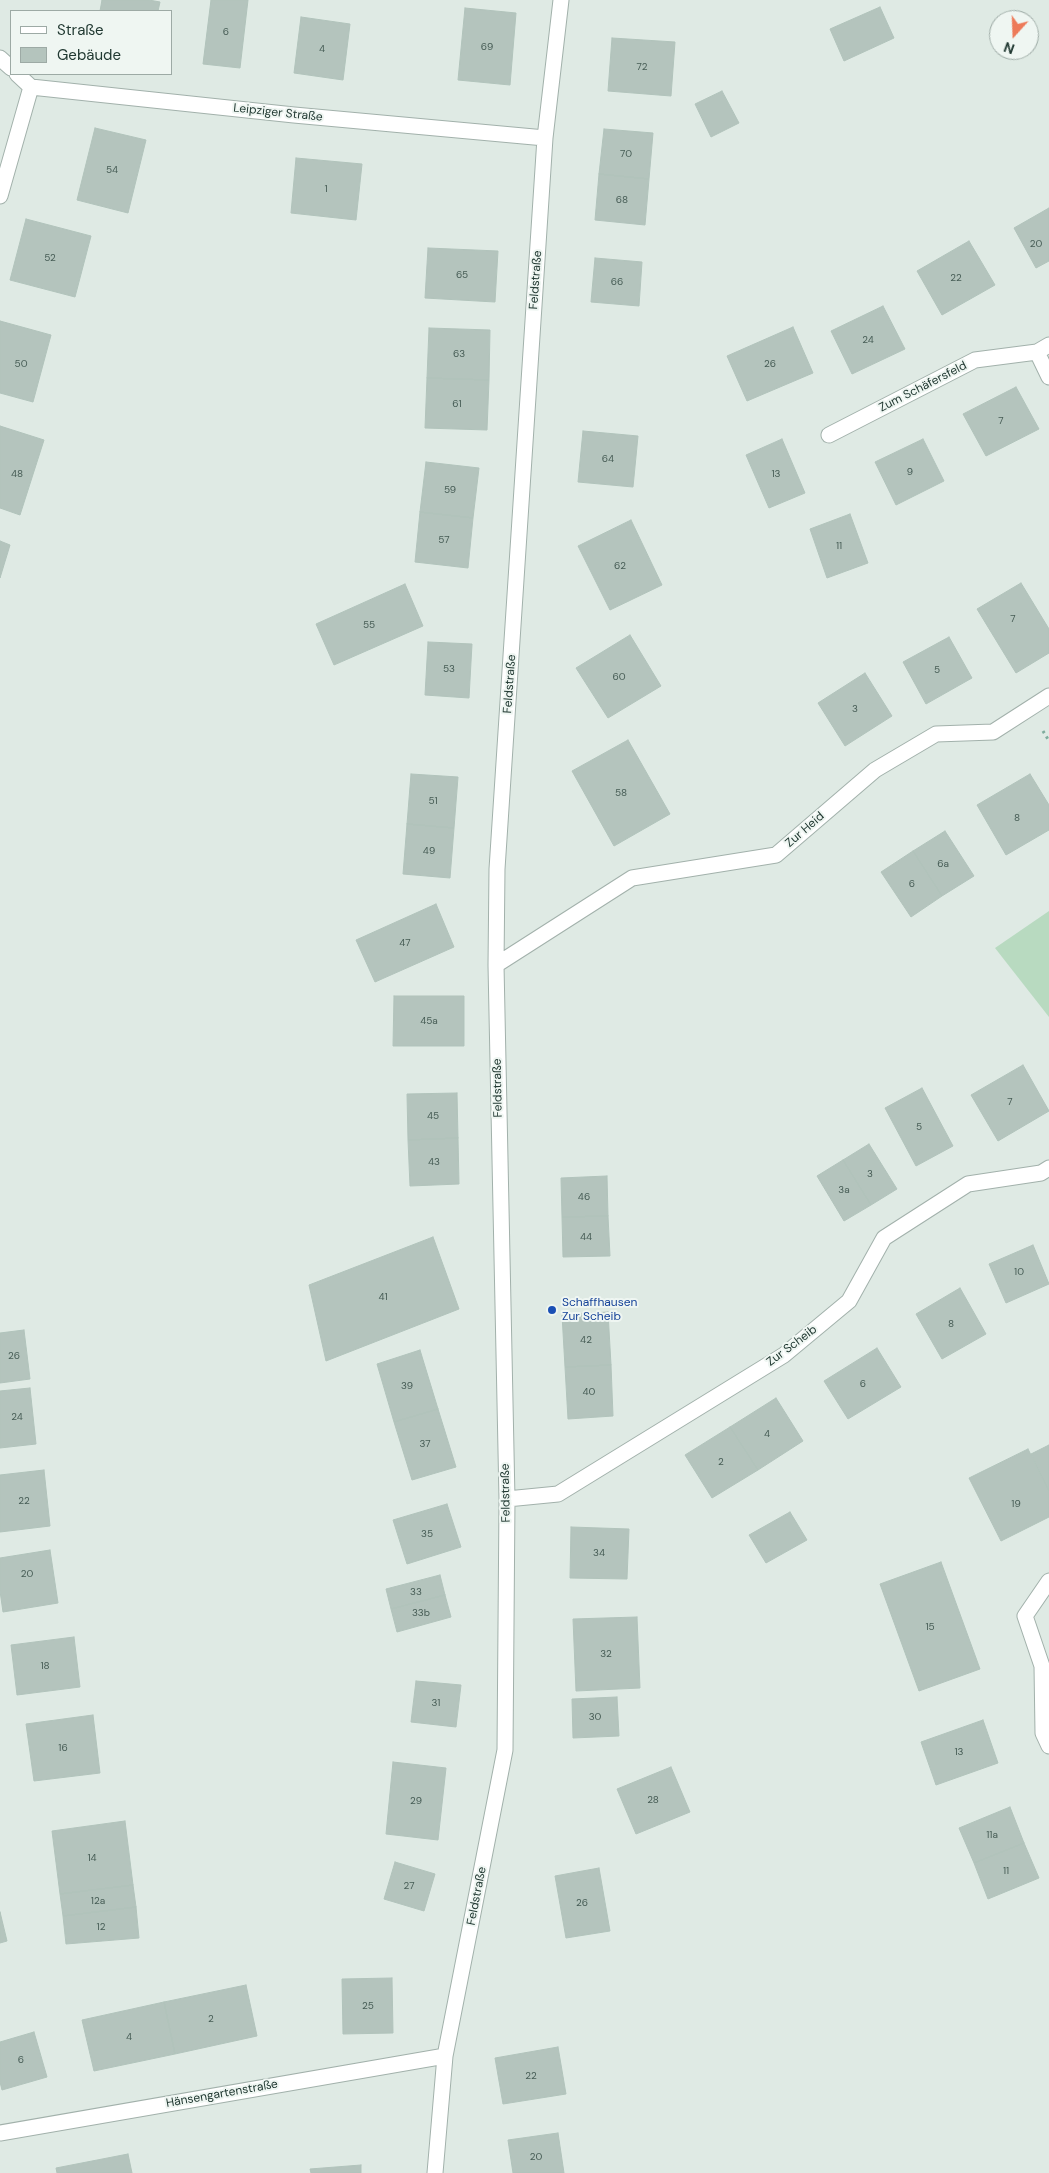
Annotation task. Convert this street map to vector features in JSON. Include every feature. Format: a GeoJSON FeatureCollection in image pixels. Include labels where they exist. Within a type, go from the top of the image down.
{"type":"FeatureCollection","features":[{"type":"Feature","properties":{"kind":"street","name":"Feldstraße"},"geometry":{"type":"LineString","coordinates":[[435,2173],[445,2056],[505,1750],[507,1499],[496,964],[498,869],[545,138],[561,0]]}},
{"type":"Feature","properties":{"kind":"street"},"geometry":{"type":"LineString","coordinates":[[0,58],[10,67]]}},
{"type":"Feature","properties":{"kind":"street"},"geometry":{"type":"LineString","coordinates":[[0,196],[31,87],[18,75]]}},
{"type":"Feature","properties":{"kind":"street","name":"Leipziger Straße"},"geometry":{"type":"LineString","coordinates":[[31,87],[294,115],[545,138]]}},
{"type":"Feature","properties":{"kind":"street"},"geometry":{"type":"LineString","coordinates":[[1043,349],[1049,378]]}},
{"type":"Feature","properties":{"kind":"street","name":"Zum Schäfersfeld"},"geometry":{"type":"LineString","coordinates":[[829,435],[975,360],[1043,349]]}},
{"type":"Feature","properties":{"kind":"street","name":"Zur Heid"},"geometry":{"type":"LineString","coordinates":[[496,964],[632,878],[776,855],[875,770],[936,734],[993,732],[1049,696]]}},
{"type":"Feature","properties":{"kind":"street","name":"Zur Scheib"},"geometry":{"type":"LineString","coordinates":[[507,1499],[558,1494],[784,1355],[849,1301],[884,1238],[968,1184],[1041,1173],[1049,1168]]}},
{"type":"Feature","properties":{"kind":"street"},"geometry":{"type":"LineString","coordinates":[[1049,1581],[1026,1616],[1042,1666],[1043,1733],[1049,1746]]}},
{"type":"Feature","properties":{"kind":"street","name":"Hänsengartenstraße"},"geometry":{"type":"LineString","coordinates":[[0,2133],[445,2056]]}},
{"type":"Feature","properties":{"kind":"green space"},"geometry":{"type":"Polygon","coordinates":[[[1049,911],[1049,1017],[995,948],[1049,911]]]}},
{"type":"Feature","properties":{"kind":"building"},"geometry":{"type":"Polygon","coordinates":[[[102,0],[149,0],[160,2],[158,10],[100,10],[102,0]]]}},
{"type":"Feature","properties":{"kind":"building"},"geometry":{"type":"Polygon","coordinates":[[[211,0],[248,0],[240,68],[203,64],[211,0]]]}},
{"type":"Feature","properties":{"kind":"building"},"geometry":{"type":"Polygon","coordinates":[[[880,7],[894,38],[844,61],[830,29],[880,7]]]}},
{"type":"Feature","properties":{"kind":"building"},"geometry":{"type":"Polygon","coordinates":[[[465,8],[516,13],[510,85],[458,80],[465,8]]]}},
{"type":"Feature","properties":{"kind":"building"},"geometry":{"type":"Polygon","coordinates":[[[301,17],[350,24],[343,80],[294,73],[301,17]]]}},
{"type":"Feature","properties":{"kind":"building"},"geometry":{"type":"Polygon","coordinates":[[[612,38],[675,42],[671,96],[608,91],[612,38]]]}},
{"type":"Feature","properties":{"kind":"building"},"geometry":{"type":"Polygon","coordinates":[[[722,91],[739,123],[711,137],[695,104],[722,91]]]}},
{"type":"Feature","properties":{"kind":"building"},"geometry":{"type":"Polygon","coordinates":[[[95,128],[146,140],[128,213],[77,200],[95,128]]]}},
{"type":"Feature","properties":{"kind":"building"},"geometry":{"type":"Polygon","coordinates":[[[604,129],[653,133],[649,179],[599,174],[604,129]]]}},
{"type":"Feature","properties":{"kind":"building"},"geometry":{"type":"Polygon","coordinates":[[[296,158],[362,164],[356,220],[291,213],[296,158]]]}},
{"type":"Feature","properties":{"kind":"building"},"geometry":{"type":"Polygon","coordinates":[[[599,174],[649,179],[645,225],[595,220],[599,174]]]}},
{"type":"Feature","properties":{"kind":"building"},"geometry":{"type":"Polygon","coordinates":[[[1049,208],[1049,261],[1036,268],[1014,228],[1049,208]]]}},
{"type":"Feature","properties":{"kind":"building"},"geometry":{"type":"Polygon","coordinates":[[[26,219],[91,236],[75,297],[10,280],[26,219]]]}},
{"type":"Feature","properties":{"kind":"building"},"geometry":{"type":"Polygon","coordinates":[[[969,241],[995,285],[942,315],[917,271],[969,241]]]}},
{"type":"Feature","properties":{"kind":"building"},"geometry":{"type":"Polygon","coordinates":[[[428,248],[498,251],[495,302],[425,298],[428,248]]]}},
{"type":"Feature","properties":{"kind":"building"},"geometry":{"type":"Polygon","coordinates":[[[595,258],[642,262],[639,306],[591,302],[595,258]]]}},
{"type":"Feature","properties":{"kind":"building"},"geometry":{"type":"Polygon","coordinates":[[[883,306],[905,349],[852,374],[831,331],[883,306]]]}},
{"type":"Feature","properties":{"kind":"building"},"geometry":{"type":"Polygon","coordinates":[[[0,321],[51,335],[33,402],[0,393],[0,321]]]}},
{"type":"Feature","properties":{"kind":"building"},"geometry":{"type":"Polygon","coordinates":[[[793,327],[813,373],[747,401],[727,356],[793,327]]]}},
{"type":"Feature","properties":{"kind":"building"},"geometry":{"type":"Polygon","coordinates":[[[429,328],[490,330],[489,380],[427,378],[429,328]]]}},
{"type":"Feature","properties":{"kind":"building"},"geometry":{"type":"Polygon","coordinates":[[[427,378],[489,380],[487,430],[425,428],[427,378]]]}},
{"type":"Feature","properties":{"kind":"building"},"geometry":{"type":"Polygon","coordinates":[[[1016,387],[1039,429],[986,456],[963,414],[1016,387]]]}},
{"type":"Feature","properties":{"kind":"building"},"geometry":{"type":"Polygon","coordinates":[[[0,426],[44,440],[20,515],[0,508],[0,426]]]}},
{"type":"Feature","properties":{"kind":"building"},"geometry":{"type":"Polygon","coordinates":[[[583,431],[638,436],[633,487],[578,482],[583,431]]]}},
{"type":"Feature","properties":{"kind":"building"},"geometry":{"type":"Polygon","coordinates":[[[782,439],[805,493],[769,508],[746,455],[782,439]]]}},
{"type":"Feature","properties":{"kind":"building"},"geometry":{"type":"Polygon","coordinates":[[[923,439],[944,481],[896,505],[875,462],[923,439]]]}},
{"type":"Feature","properties":{"kind":"building"},"geometry":{"type":"Polygon","coordinates":[[[426,462],[479,468],[473,518],[420,512],[426,462]]]}},
{"type":"Feature","properties":{"kind":"building"},"geometry":{"type":"Polygon","coordinates":[[[420,512],[473,518],[468,568],[415,562],[420,512]]]}},
{"type":"Feature","properties":{"kind":"building"},"geometry":{"type":"Polygon","coordinates":[[[850,514],[868,563],[827,578],[810,529],[850,514]]]}},
{"type":"Feature","properties":{"kind":"building"},"geometry":{"type":"Polygon","coordinates":[[[631,520],[662,585],[610,610],[578,546],[631,520]]]}},
{"type":"Feature","properties":{"kind":"building"},"geometry":{"type":"Polygon","coordinates":[[[0,541],[10,545],[0,578],[0,541]]]}},
{"type":"Feature","properties":{"kind":"building"},"geometry":{"type":"Polygon","coordinates":[[[1021,583],[1049,629],[1049,653],[1016,673],[977,609],[1021,583]]]}},
{"type":"Feature","properties":{"kind":"building"},"geometry":{"type":"Polygon","coordinates":[[[405,584],[423,626],[334,665],[316,624],[405,584]]]}},
{"type":"Feature","properties":{"kind":"building"},"geometry":{"type":"Polygon","coordinates":[[[630,635],[661,686],[608,718],[576,668],[630,635]]]}},
{"type":"Feature","properties":{"kind":"building"},"geometry":{"type":"Polygon","coordinates":[[[949,637],[972,678],[926,704],[903,662],[949,637]]]}},
{"type":"Feature","properties":{"kind":"building"},"geometry":{"type":"Polygon","coordinates":[[[428,642],[472,644],[469,698],[425,695],[428,642]]]}},
{"type":"Feature","properties":{"kind":"building"},"geometry":{"type":"Polygon","coordinates":[[[865,673],[892,716],[845,746],[818,703],[865,673]]]}},
{"type":"Feature","properties":{"kind":"building"},"geometry":{"type":"Polygon","coordinates":[[[628,740],[670,814],[614,846],[572,771],[628,740]]]}},
{"type":"Feature","properties":{"kind":"building"},"geometry":{"type":"Polygon","coordinates":[[[411,774],[458,777],[454,828],[407,824],[411,774]]]}},
{"type":"Feature","properties":{"kind":"building"},"geometry":{"type":"Polygon","coordinates":[[[1030,774],[1049,805],[1049,830],[1006,855],[977,805],[1030,774]]]}},
{"type":"Feature","properties":{"kind":"building"},"geometry":{"type":"Polygon","coordinates":[[[407,824],[454,828],[450,878],[403,874],[407,824]]]}},
{"type":"Feature","properties":{"kind":"building"},"geometry":{"type":"Polygon","coordinates":[[[945,831],[974,876],[942,896],[913,851],[945,831]]]}},
{"type":"Feature","properties":{"kind":"building"},"geometry":{"type":"Polygon","coordinates":[[[913,851],[942,896],[911,917],[881,872],[913,851]]]}},
{"type":"Feature","properties":{"kind":"building"},"geometry":{"type":"Polygon","coordinates":[[[436,904],[454,947],[375,982],[356,940],[436,904]]]}},
{"type":"Feature","properties":{"kind":"building"},"geometry":{"type":"Polygon","coordinates":[[[394,996],[464,996],[464,1046],[393,1046],[394,996]]]}},
{"type":"Feature","properties":{"kind":"building"},"geometry":{"type":"Polygon","coordinates":[[[1023,1065],[1049,1111],[998,1141],[971,1095],[1023,1065]]]}},
{"type":"Feature","properties":{"kind":"building"},"geometry":{"type":"Polygon","coordinates":[[[922,1088],[953,1146],[916,1166],[885,1108],[922,1088]]]}},
{"type":"Feature","properties":{"kind":"building"},"geometry":{"type":"Polygon","coordinates":[[[457,1093],[458,1138],[408,1140],[407,1094],[457,1093]]]}},
{"type":"Feature","properties":{"kind":"building"},"geometry":{"type":"Polygon","coordinates":[[[458,1138],[459,1184],[410,1186],[408,1140],[458,1138]]]}},
{"type":"Feature","properties":{"kind":"building"},"geometry":{"type":"Polygon","coordinates":[[[869,1144],[897,1189],[871,1205],[843,1160],[869,1144]]]}},
{"type":"Feature","properties":{"kind":"building"},"geometry":{"type":"Polygon","coordinates":[[[843,1160],[871,1205],[844,1221],[817,1176],[843,1160]]]}},
{"type":"Feature","properties":{"kind":"building"},"geometry":{"type":"Polygon","coordinates":[[[607,1176],[608,1216],[562,1217],[561,1178],[607,1176]]]}},
{"type":"Feature","properties":{"kind":"building"},"geometry":{"type":"Polygon","coordinates":[[[608,1216],[610,1256],[563,1257],[562,1217],[608,1216]]]}},
{"type":"Feature","properties":{"kind":"building"},"geometry":{"type":"Polygon","coordinates":[[[433,1237],[459,1309],[326,1361],[309,1285],[433,1237]]]}},
{"type":"Feature","properties":{"kind":"building"},"geometry":{"type":"Polygon","coordinates":[[[1033,1245],[1049,1284],[1006,1303],[989,1264],[1033,1245]]]}},
{"type":"Feature","properties":{"kind":"building"},"geometry":{"type":"Polygon","coordinates":[[[960,1288],[986,1334],[942,1359],[916,1314],[960,1288]]]}},
{"type":"Feature","properties":{"kind":"building"},"geometry":{"type":"Polygon","coordinates":[[[608,1312],[611,1365],[565,1367],[562,1315],[608,1312]]]}},
{"type":"Feature","properties":{"kind":"building"},"geometry":{"type":"Polygon","coordinates":[[[24,1330],[30,1379],[0,1383],[0,1333],[24,1330]]]}},
{"type":"Feature","properties":{"kind":"building"},"geometry":{"type":"Polygon","coordinates":[[[877,1348],[901,1387],[848,1419],[824,1381],[877,1348]]]}},
{"type":"Feature","properties":{"kind":"building"},"geometry":{"type":"Polygon","coordinates":[[[420,1350],[438,1409],[394,1422],[377,1364],[420,1350]]]}},
{"type":"Feature","properties":{"kind":"building"},"geometry":{"type":"Polygon","coordinates":[[[611,1365],[613,1416],[568,1419],[565,1367],[611,1365]]]}},
{"type":"Feature","properties":{"kind":"building"},"geometry":{"type":"Polygon","coordinates":[[[30,1388],[36,1444],[0,1448],[0,1391],[30,1388]]]}},
{"type":"Feature","properties":{"kind":"building"},"geometry":{"type":"Polygon","coordinates":[[[776,1398],[803,1441],[758,1470],[730,1427],[776,1398]]]}},
{"type":"Feature","properties":{"kind":"building"},"geometry":{"type":"Polygon","coordinates":[[[438,1409],[456,1467],[412,1480],[394,1422],[438,1409]]]}},
{"type":"Feature","properties":{"kind":"building"},"geometry":{"type":"Polygon","coordinates":[[[730,1427],[758,1470],[712,1498],[685,1455],[730,1427]]]}},
{"type":"Feature","properties":{"kind":"building"},"geometry":{"type":"Polygon","coordinates":[[[1049,1445],[1049,1491],[1031,1454],[1049,1445]]]}},
{"type":"Feature","properties":{"kind":"building"},"geometry":{"type":"Polygon","coordinates":[[[1028,1449],[1049,1491],[1049,1517],[1001,1541],[969,1478],[1028,1449]]]}},
{"type":"Feature","properties":{"kind":"building"},"geometry":{"type":"Polygon","coordinates":[[[44,1470],[50,1526],[0,1532],[0,1475],[44,1470]]]}},
{"type":"Feature","properties":{"kind":"building"},"geometry":{"type":"Polygon","coordinates":[[[447,1504],[461,1547],[407,1564],[393,1520],[447,1504]]]}},
{"type":"Feature","properties":{"kind":"building"},"geometry":{"type":"Polygon","coordinates":[[[790,1512],[807,1540],[766,1563],[749,1535],[790,1512]]]}},
{"type":"Feature","properties":{"kind":"building"},"geometry":{"type":"Polygon","coordinates":[[[571,1527],[629,1529],[627,1579],[570,1578],[571,1527]]]}},
{"type":"Feature","properties":{"kind":"building"},"geometry":{"type":"Polygon","coordinates":[[[50,1550],[58,1603],[3,1612],[0,1591],[0,1558],[50,1550]]]}},
{"type":"Feature","properties":{"kind":"building"},"geometry":{"type":"Polygon","coordinates":[[[941,1562],[980,1669],[919,1691],[880,1584],[941,1562]]]}},
{"type":"Feature","properties":{"kind":"building"},"geometry":{"type":"Polygon","coordinates":[[[440,1575],[445,1595],[391,1609],[386,1589],[440,1575]]]}},
{"type":"Feature","properties":{"kind":"building"},"geometry":{"type":"Polygon","coordinates":[[[445,1595],[451,1617],[397,1632],[391,1609],[445,1595]]]}},
{"type":"Feature","properties":{"kind":"building"},"geometry":{"type":"Polygon","coordinates":[[[637,1617],[640,1688],[576,1691],[573,1619],[637,1617]]]}},
{"type":"Feature","properties":{"kind":"building"},"geometry":{"type":"Polygon","coordinates":[[[74,1637],[80,1687],[17,1695],[11,1645],[74,1637]]]}},
{"type":"Feature","properties":{"kind":"building"},"geometry":{"type":"Polygon","coordinates":[[[416,1681],[461,1685],[456,1727],[411,1722],[416,1681]]]}},
{"type":"Feature","properties":{"kind":"building"},"geometry":{"type":"Polygon","coordinates":[[[617,1697],[619,1736],[573,1738],[572,1699],[617,1697]]]}},
{"type":"Feature","properties":{"kind":"building"},"geometry":{"type":"Polygon","coordinates":[[[93,1715],[100,1773],[34,1781],[26,1724],[93,1715]]]}},
{"type":"Feature","properties":{"kind":"building"},"geometry":{"type":"Polygon","coordinates":[[[983,1720],[998,1763],[936,1785],[921,1742],[983,1720]]]}},
{"type":"Feature","properties":{"kind":"building"},"geometry":{"type":"Polygon","coordinates":[[[393,1762],[446,1768],[438,1840],[386,1834],[393,1762]]]}},
{"type":"Feature","properties":{"kind":"building"},"geometry":{"type":"Polygon","coordinates":[[[671,1767],[690,1812],[636,1834],[617,1789],[671,1767]]]}},
{"type":"Feature","properties":{"kind":"building"},"geometry":{"type":"Polygon","coordinates":[[[1010,1807],[1024,1843],[974,1863],[959,1828],[1010,1807]]]}},
{"type":"Feature","properties":{"kind":"building"},"geometry":{"type":"Polygon","coordinates":[[[125,1821],[133,1885],[60,1894],[52,1831],[125,1821]]]}},
{"type":"Feature","properties":{"kind":"building"},"geometry":{"type":"Polygon","coordinates":[[[1024,1843],[1039,1878],[988,1899],[974,1863],[1024,1843]]]}},
{"type":"Feature","properties":{"kind":"building"},"geometry":{"type":"Polygon","coordinates":[[[395,1862],[435,1874],[424,1911],[384,1899],[395,1862]]]}},
{"type":"Feature","properties":{"kind":"building"},"geometry":{"type":"Polygon","coordinates":[[[599,1868],[610,1931],[566,1938],[555,1876],[599,1868]]]}},
{"type":"Feature","properties":{"kind":"building"},"geometry":{"type":"Polygon","coordinates":[[[133,1885],[136,1907],[63,1916],[60,1894],[133,1885]]]}},
{"type":"Feature","properties":{"kind":"building"},"geometry":{"type":"Polygon","coordinates":[[[136,1907],[139,1938],[66,1944],[63,1916],[136,1907]]]}},
{"type":"Feature","properties":{"kind":"building"},"geometry":{"type":"Polygon","coordinates":[[[0,1912],[7,1941],[0,1943],[0,1912]]]}},
{"type":"Feature","properties":{"kind":"building"},"geometry":{"type":"Polygon","coordinates":[[[392,1978],[393,2033],[343,2034],[342,1979],[392,1978]]]}},
{"type":"Feature","properties":{"kind":"building"},"geometry":{"type":"Polygon","coordinates":[[[246,1985],[257,2036],[175,2054],[164,2002],[246,1985]]]}},
{"type":"Feature","properties":{"kind":"building"},"geometry":{"type":"Polygon","coordinates":[[[164,2002],[175,2054],[94,2071],[82,2020],[164,2002]]]}},
{"type":"Feature","properties":{"kind":"building"},"geometry":{"type":"Polygon","coordinates":[[[34,2032],[47,2077],[2,2090],[0,2082],[0,2042],[34,2032]]]}},
{"type":"Feature","properties":{"kind":"building"},"geometry":{"type":"Polygon","coordinates":[[[558,2047],[566,2094],[503,2104],[495,2058],[558,2047]]]}},
{"type":"Feature","properties":{"kind":"building"},"geometry":{"type":"Polygon","coordinates":[[[558,2133],[564,2173],[513,2173],[508,2140],[558,2133]]]}},
{"type":"Feature","properties":{"kind":"building"},"geometry":{"type":"Polygon","coordinates":[[[128,2154],[132,2173],[57,2173],[56,2168],[128,2154]]]}},
{"type":"Feature","properties":{"kind":"building"},"geometry":{"type":"Polygon","coordinates":[[[361,2165],[361,2173],[311,2173],[310,2169],[361,2165]]]}},
{"type":"Feature","properties":{"kind":"place","name":"Schaffhausen Zur Scheib"},"geometry":{"type":"Point","coordinates":[552,1310]}}]}
